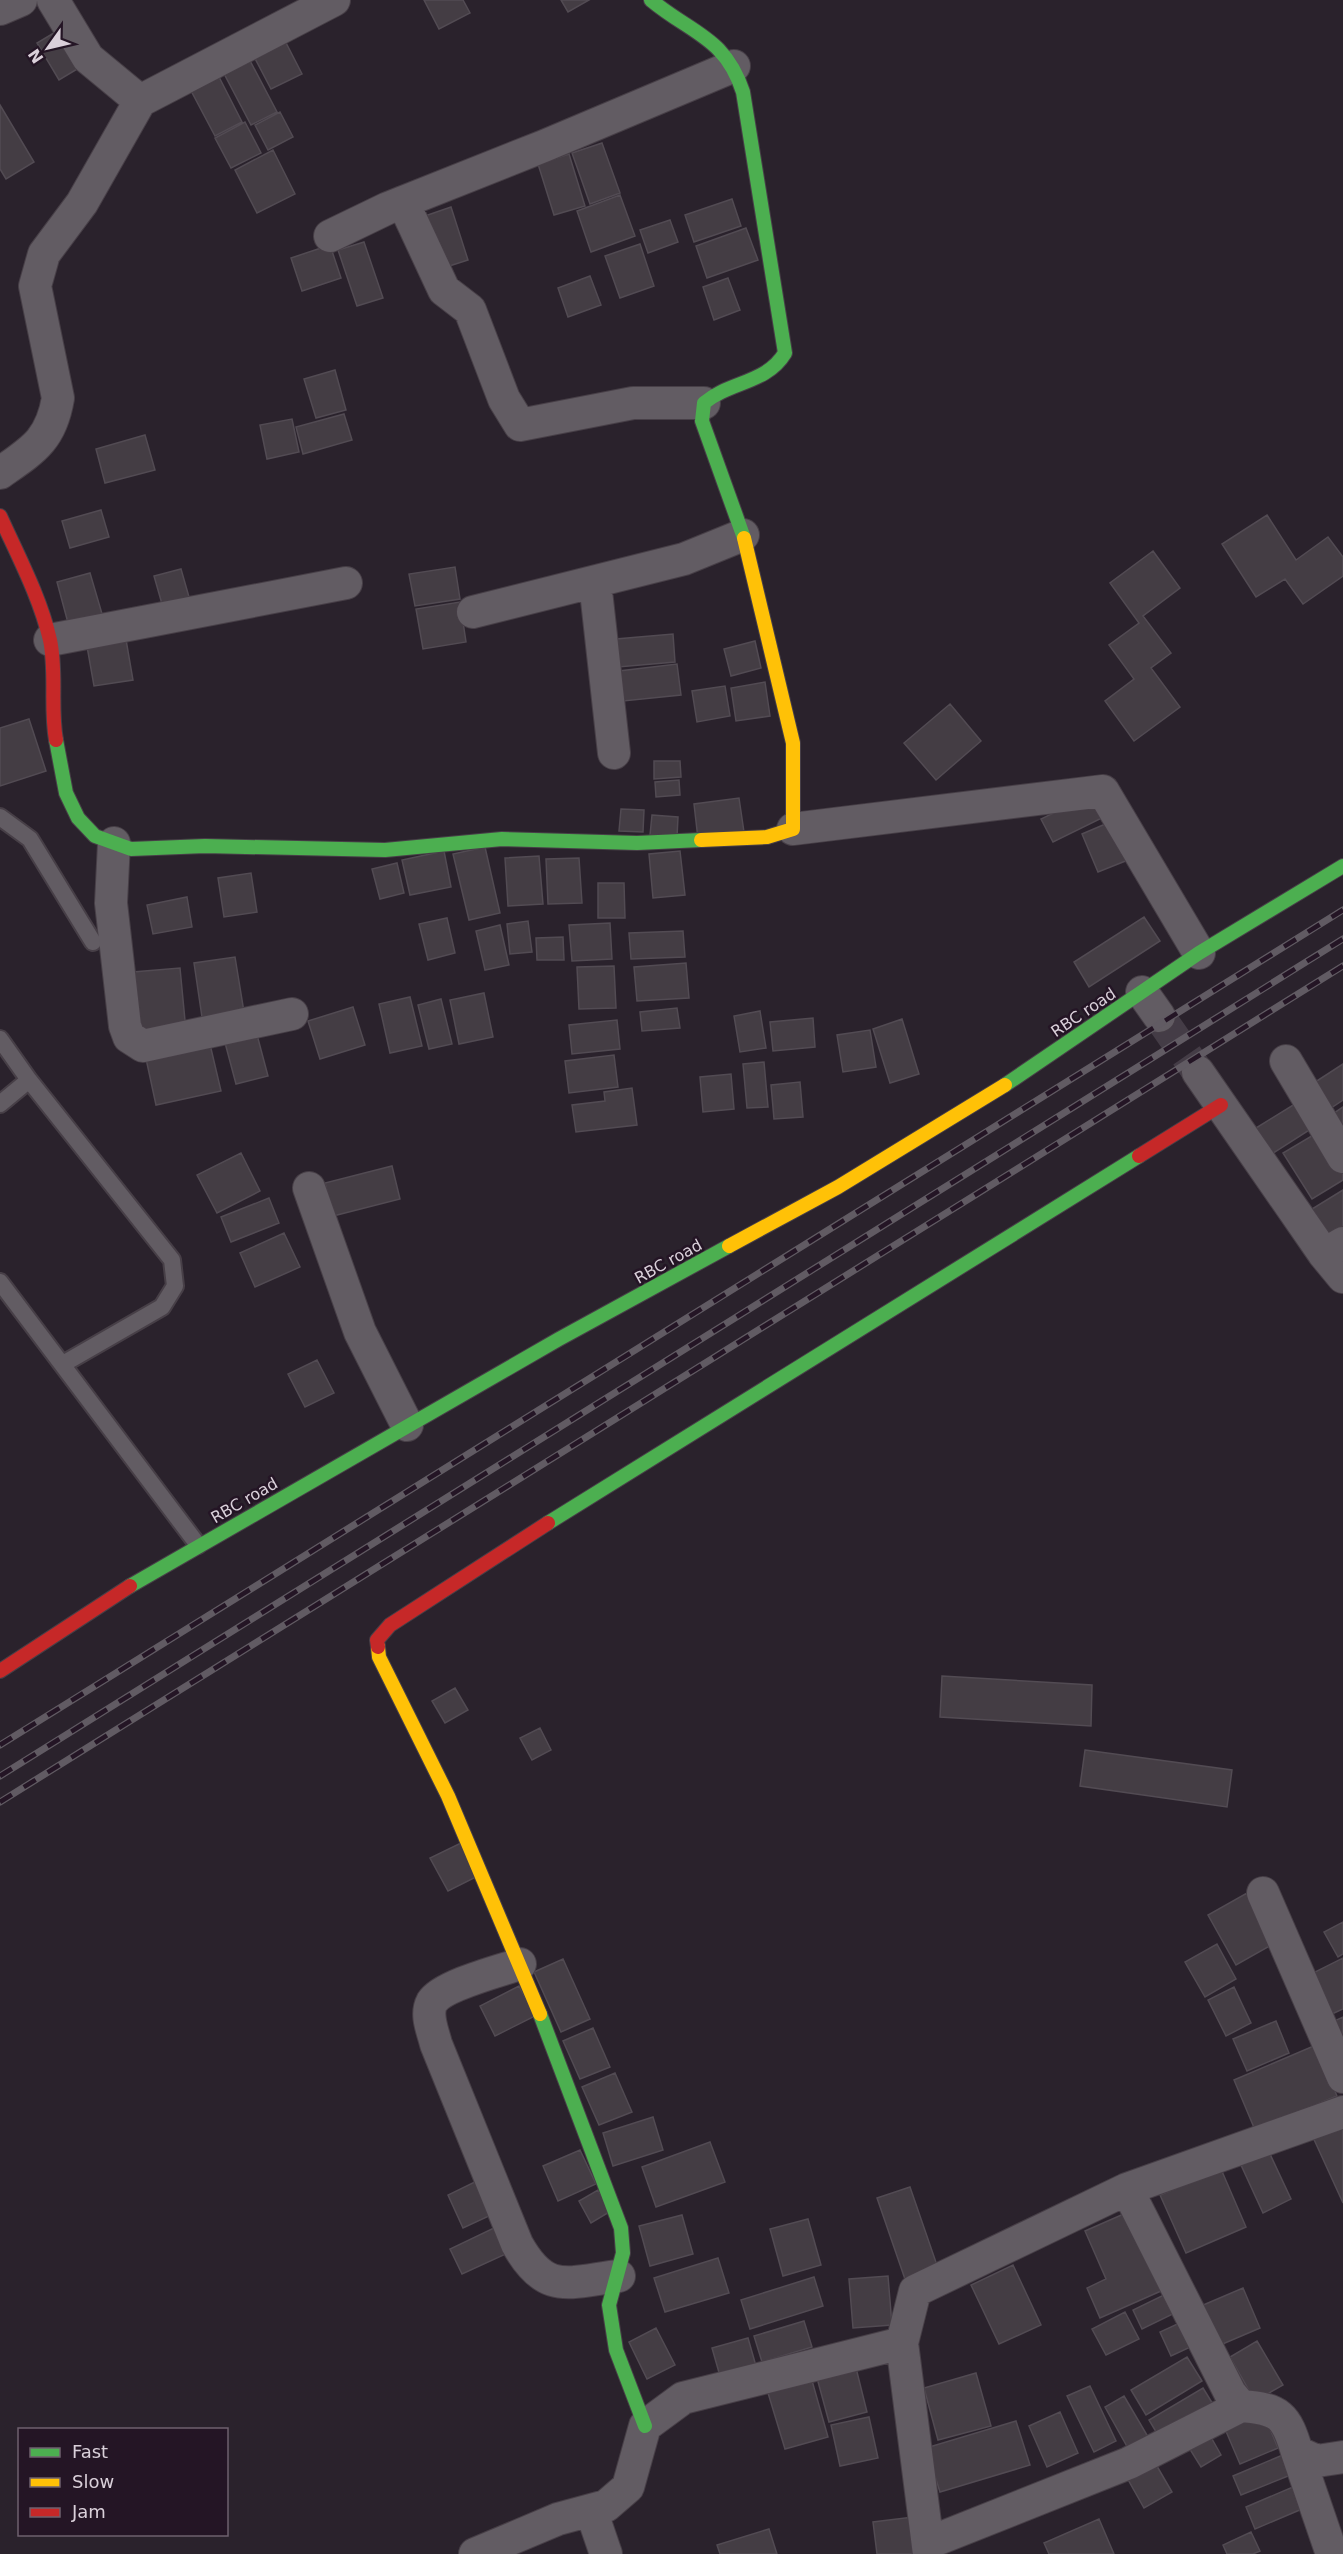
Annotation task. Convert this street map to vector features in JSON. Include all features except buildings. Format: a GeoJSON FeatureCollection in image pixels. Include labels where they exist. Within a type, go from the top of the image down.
{"type":"FeatureCollection","features":[{"type":"Feature","properties":{"kind":"street"},"geometry":{"type":"LineString","coordinates":[[0,9],[21,0]]}},
{"type":"Feature","properties":{"kind":"street"},"geometry":{"type":"LineString","coordinates":[[53,0],[88,58],[140,101]]}},
{"type":"Feature","properties":{"kind":"street"},"geometry":{"type":"LineString","coordinates":[[0,472],[46,437],[55,417],[58,398],[34,286],[44,254],[82,203],[140,101],[334,0]]}},
{"type":"Feature","properties":{"kind":"street"},"geometry":{"type":"LineString","coordinates":[[403,202],[444,290],[470,310],[504,399],[520,425],[633,403],[704,403],[717,392],[761,377],[777,366],[785,353],[781,315],[743,92],[734,66],[707,39],[668,16],[651,0]]}},
{"type":"Feature","properties":{"kind":"street"},"geometry":{"type":"LineString","coordinates":[[330,236],[403,202],[734,66]]}},
{"type":"Feature","properties":{"kind":"street"},"geometry":{"type":"LineString","coordinates":[[704,403],[702,421],[743,535],[793,743],[793,829]]}},
{"type":"Feature","properties":{"kind":"street"},"geometry":{"type":"LineString","coordinates":[[0,516],[40,607],[50,640],[55,678],[55,734],[66,793],[78,818],[95,836],[114,843],[131,849],[205,846],[385,850],[502,839],[637,843],[767,837],[793,829],[1103,791],[1199,953]]}},
{"type":"Feature","properties":{"kind":"street"},"geometry":{"type":"LineString","coordinates":[[473,612],[684,559],[743,535]]}},
{"type":"Feature","properties":{"kind":"street"},"geometry":{"type":"LineString","coordinates":[[595,582],[614,753]]}},
{"type":"Feature","properties":{"kind":"street"},"geometry":{"type":"LineString","coordinates":[[50,640],[346,583]]}},
{"type":"Feature","properties":{"kind":"street"},"geometry":{"type":"LineString","coordinates":[[114,843],[111,903],[124,1026],[129,1037],[143,1046],[292,1014]]}},
{"type":"Feature","properties":{"kind":"street","name":"RBC road"},"geometry":{"type":"LineString","coordinates":[[0,1671],[153,1571],[559,1339],[838,1187],[994,1093],[1151,1004],[1199,953],[1343,866]]}},
{"type":"Feature","properties":{"kind":"street"},"geometry":{"type":"LineString","coordinates":[[1286,1061],[1343,1156]]}},
{"type":"Feature","properties":{"kind":"street"},"geometry":{"type":"LineString","coordinates":[[1198,1072],[1337,1258]]}},
{"type":"Feature","properties":{"kind":"street"},"geometry":{"type":"LineString","coordinates":[[475,2554],[558,2519],[606,2506],[628,2487],[645,2426],[616,2350],[609,2305],[619,2276],[623,2253],[621,2228],[546,2026],[446,1793],[379,1657],[377,1640],[390,1625],[680,1439],[1221,1105]]}},
{"type":"Feature","properties":{"kind":"street"},"geometry":{"type":"LineString","coordinates":[[309,1188],[360,1332],[407,1425]]}},
{"type":"Feature","properties":{"kind":"street"},"geometry":{"type":"LineString","coordinates":[[1263,1893],[1343,2077]]}},
{"type":"Feature","properties":{"kind":"street"},"geometry":{"type":"LineString","coordinates":[[520,1964],[448,1989],[433,2002],[429,2017],[436,2044],[517,2244],[529,2266],[543,2278],[559,2283],[619,2276]]}},
{"type":"Feature","properties":{"kind":"street"},"geometry":{"type":"LineString","coordinates":[[1332,2554],[1290,2428],[1280,2414],[1263,2408],[1241,2406],[1129,2463],[929,2548],[902,2343],[915,2290],[1127,2189],[1343,2112]]}},
{"type":"Feature","properties":{"kind":"street"},"geometry":{"type":"LineString","coordinates":[[1127,2189],[1230,2392],[1241,2406]]}},
{"type":"Feature","properties":{"kind":"street"},"geometry":{"type":"LineString","coordinates":[[645,2426],[683,2398],[902,2343]]}},
{"type":"Feature","properties":{"kind":"street"},"geometry":{"type":"LineString","coordinates":[[1297,2452],[1317,2461],[1343,2457]]}},
{"type":"Feature","properties":{"kind":"street"},"geometry":{"type":"LineString","coordinates":[[591,2510],[606,2554]]}},
{"type":"Feature","properties":{"kind":"lane"},"geometry":{"type":"LineString","coordinates":[[0,817],[30,839],[93,942]]}},
{"type":"Feature","properties":{"kind":"lane"},"geometry":{"type":"LineString","coordinates":[[0,1038],[29,1080],[172,1260],[175,1286],[162,1306],[63,1364]]}},
{"type":"Feature","properties":{"kind":"lane"},"geometry":{"type":"LineString","coordinates":[[0,1104],[29,1080]]}},
{"type":"Feature","properties":{"kind":"lane"},"geometry":{"type":"LineString","coordinates":[[0,1282],[198,1545]]}},
{"type":"Feature","properties":{"kind":"tunnel"},"geometry":{"type":"LineString","coordinates":[[1159,1016],[1198,1072]]}},
{"type":"Feature","properties":{"kind":"railway"},"geometry":{"type":"LineString","coordinates":[[0,1745],[1343,910]]}},
{"type":"Feature","properties":{"kind":"railway"},"geometry":{"type":"LineString","coordinates":[[0,1776],[1343,939]]}},
{"type":"Feature","properties":{"kind":"railway"},"geometry":{"type":"LineString","coordinates":[[0,1802],[1343,966]]}},
{"type":"Feature","properties":{"kind":"traffic: fast"},"geometry":{"type":"LineString","coordinates":[[651,0],[717,48],[736,74],[743,92],[785,353],[768,371],[725,390],[704,403],[702,421],[744,538]]}},
{"type":"Feature","properties":{"kind":"traffic: fast"},"geometry":{"type":"LineString","coordinates":[[56,740],[66,793],[78,818],[95,836],[131,849],[205,846],[385,850],[502,839],[637,843],[701,840]]}},
{"type":"Feature","properties":{"kind":"traffic: fast"},"geometry":{"type":"LineString","coordinates":[[1005,1085],[1199,953],[1343,866]]}},
{"type":"Feature","properties":{"kind":"traffic: fast"},"geometry":{"type":"LineString","coordinates":[[548,1523],[1139,1156]]}},
{"type":"Feature","properties":{"kind":"traffic: fast"},"geometry":{"type":"LineString","coordinates":[[130,1586],[559,1339],[729,1246]]}},
{"type":"Feature","properties":{"kind":"traffic: fast"},"geometry":{"type":"LineString","coordinates":[[540,2014],[621,2228],[623,2253],[609,2305],[616,2350],[645,2426]]}},
{"type":"Feature","properties":{"kind":"traffic: slow"},"geometry":{"type":"LineString","coordinates":[[701,840],[767,837],[793,829],[793,743],[744,538]]}},
{"type":"Feature","properties":{"kind":"traffic: slow"},"geometry":{"type":"LineString","coordinates":[[729,1246],[838,1187],[1005,1085]]}},
{"type":"Feature","properties":{"kind":"traffic: slow"},"geometry":{"type":"LineString","coordinates":[[378,1647],[379,1657],[448,1796],[540,2014]]}},
{"type":"Feature","properties":{"kind":"traffic: jam"},"geometry":{"type":"LineString","coordinates":[[0,516],[35,592],[46,624],[52,652],[56,740]]}},
{"type":"Feature","properties":{"kind":"traffic: jam"},"geometry":{"type":"LineString","coordinates":[[1139,1156],[1221,1105]]}},
{"type":"Feature","properties":{"kind":"traffic: jam"},"geometry":{"type":"LineString","coordinates":[[378,1647],[377,1640],[390,1625],[548,1523]]}},
{"type":"Feature","properties":{"kind":"traffic: jam"},"geometry":{"type":"LineString","coordinates":[[0,1671],[130,1586]]}}]}
